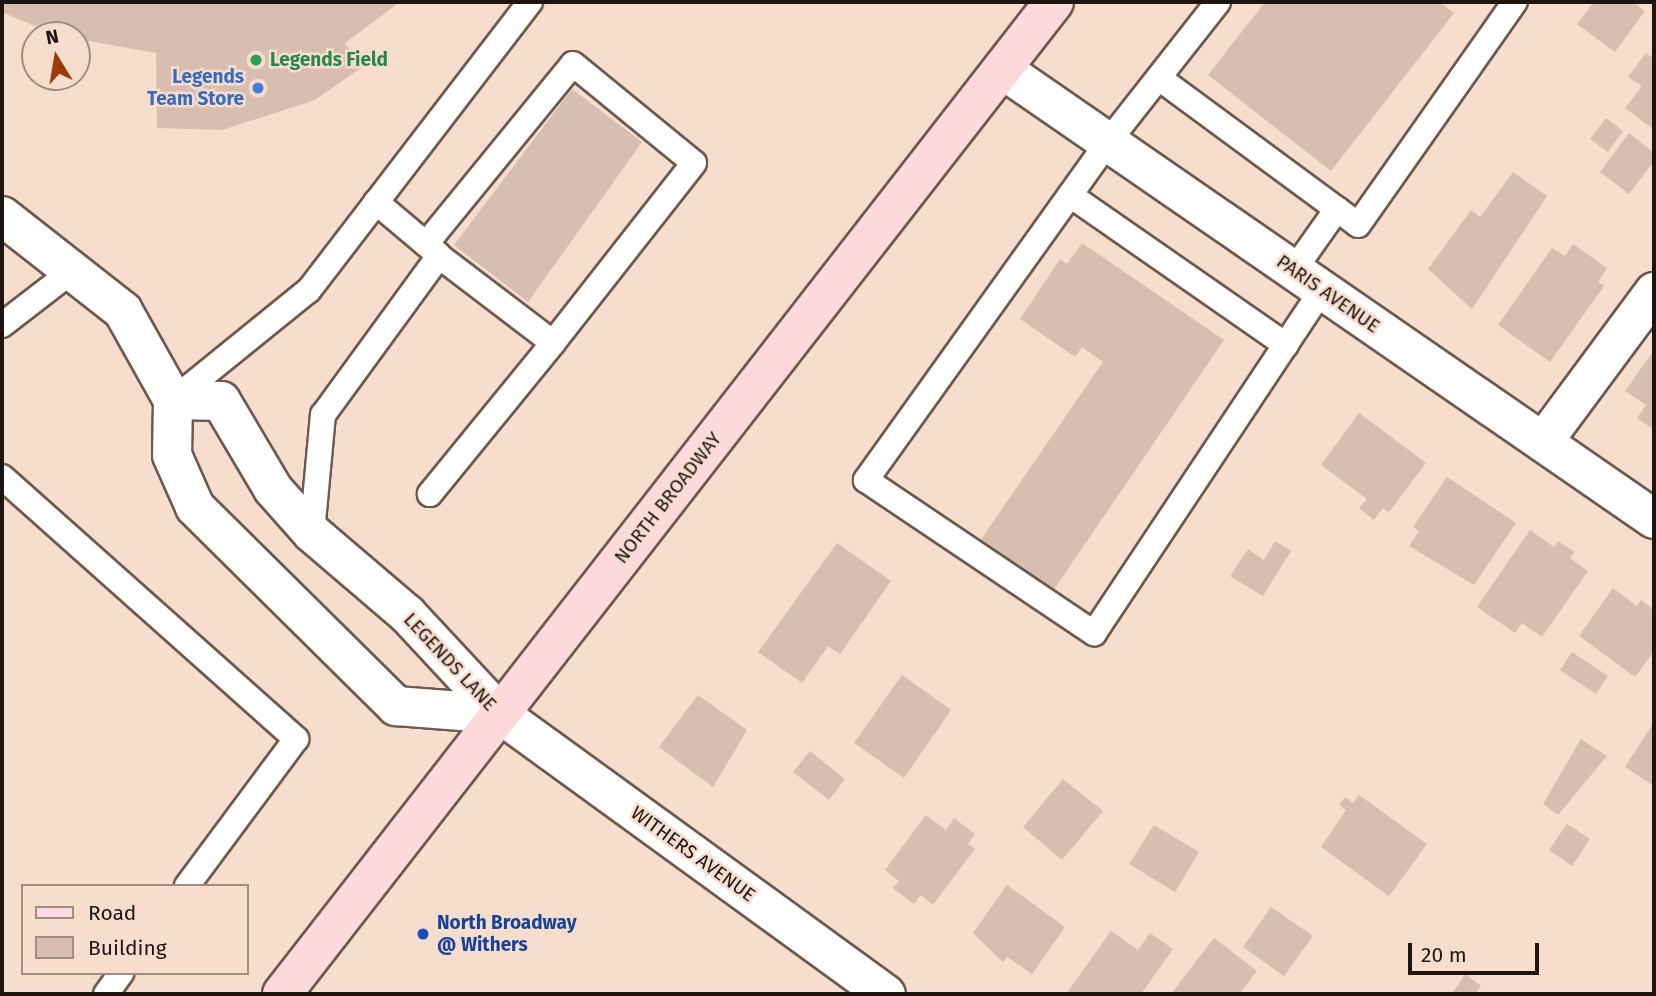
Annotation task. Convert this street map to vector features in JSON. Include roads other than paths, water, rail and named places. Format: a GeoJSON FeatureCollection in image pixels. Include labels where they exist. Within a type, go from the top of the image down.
{"type":"FeatureCollection","features":[{"type":"Feature","properties":{"kind":"main road","name":"NORTH BROADWAY"},"geometry":{"type":"LineString","coordinates":[[282,994],[1054,2]]}},
{"type":"Feature","properties":{"kind":"street","name":"PARIS AVENUE"},"geometry":{"type":"LineString","coordinates":[[1002,69],[1654,519]]}},
{"type":"Feature","properties":{"kind":"street"},"geometry":{"type":"LineString","coordinates":[[2,216],[123,311],[173,400]]}},
{"type":"Feature","properties":{"kind":"street"},"geometry":{"type":"LineString","coordinates":[[1543,442],[1654,292]]}},
{"type":"Feature","properties":{"kind":"street","name":"LEGENDS LANE"},"geometry":{"type":"LineString","coordinates":[[173,400],[220,401],[273,489],[312,533],[407,614],[500,714],[396,706],[195,507],[172,455],[173,400]]}},
{"type":"Feature","properties":{"kind":"street","name":"WITHERS AVENUE"},"geometry":{"type":"LineString","coordinates":[[500,714],[886,994]]}},
{"type":"Feature","properties":{"kind":"lane"},"geometry":{"type":"LineString","coordinates":[[173,400],[309,290],[530,2]]}},
{"type":"Feature","properties":{"kind":"lane"},"geometry":{"type":"LineString","coordinates":[[1218,2],[1108,142],[866,480],[1094,633],[1286,345],[1308,280],[1337,209]]}},
{"type":"Feature","properties":{"kind":"lane"},"geometry":{"type":"LineString","coordinates":[[1159,78],[1358,225],[1516,2]]}},
{"type":"Feature","properties":{"kind":"lane"},"geometry":{"type":"LineString","coordinates":[[312,533],[323,415],[432,250],[573,64],[694,163],[430,494]]}},
{"type":"Feature","properties":{"kind":"lane"},"geometry":{"type":"LineString","coordinates":[[1070,195],[1286,345]]}},
{"type":"Feature","properties":{"kind":"lane"},"geometry":{"type":"LineString","coordinates":[[376,202],[432,250],[553,343]]}},
{"type":"Feature","properties":{"kind":"lane"},"geometry":{"type":"LineString","coordinates":[[2,325],[72,271]]}},
{"type":"Feature","properties":{"kind":"lane"},"geometry":{"type":"LineString","coordinates":[[2,477],[296,740],[188,884]]}},
{"type":"Feature","properties":{"kind":"lane"},"geometry":{"type":"LineString","coordinates":[[106,994],[120,975]]}},
{"type":"Feature","properties":{"kind":"place","name":"Legends Field"},"geometry":{"type":"Point","coordinates":[256,60]}},
{"type":"Feature","properties":{"kind":"place","name":"Legends Team Store"},"geometry":{"type":"Point","coordinates":[258,88]}},
{"type":"Feature","properties":{"kind":"place","name":"North Broadway @ Withers"},"geometry":{"type":"Point","coordinates":[423,934]}}]}
